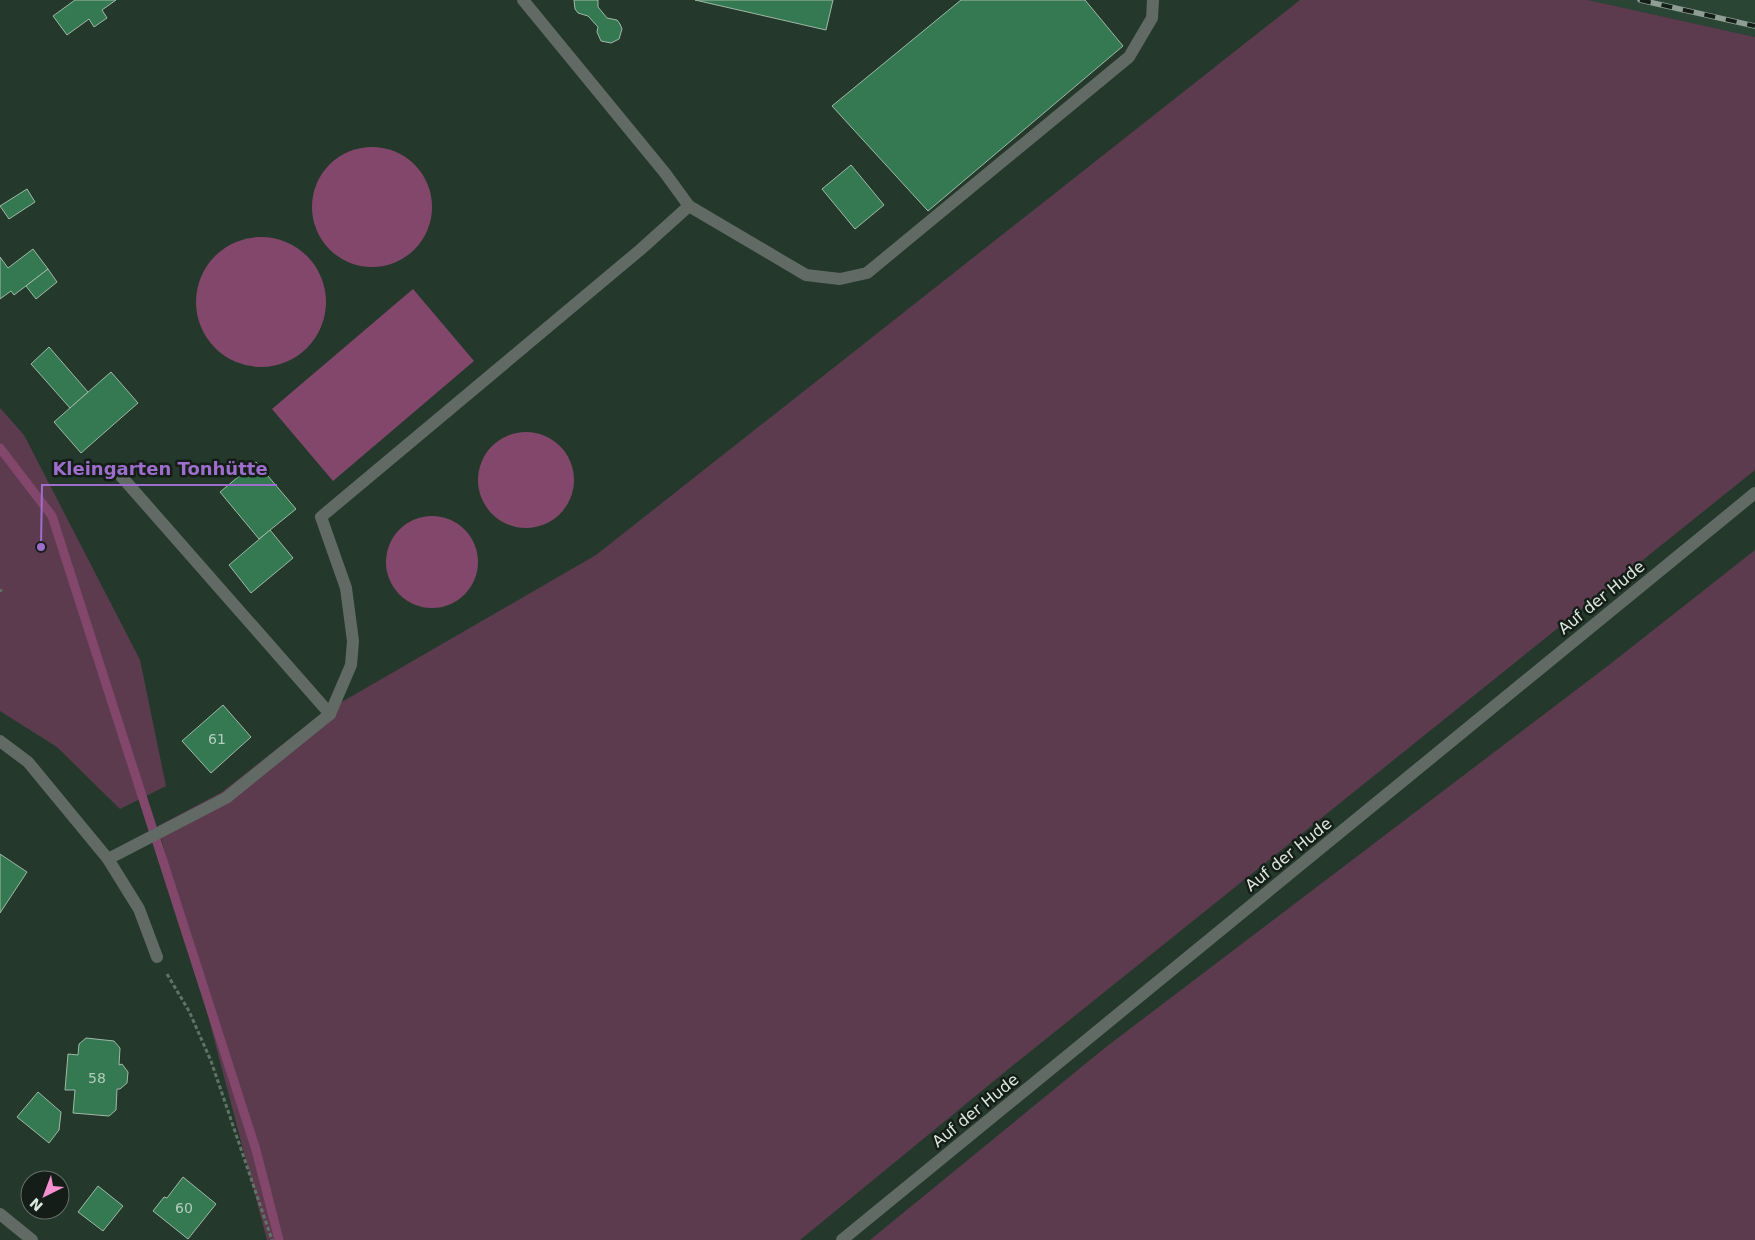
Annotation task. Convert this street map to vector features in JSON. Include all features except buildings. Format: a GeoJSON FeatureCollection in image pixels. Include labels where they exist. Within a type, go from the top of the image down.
{"type":"FeatureCollection","features":[{"type":"Feature","properties":{"kind":"street"},"geometry":{"type":"LineString","coordinates":[[523,0],[689,206],[806,275],[840,280],[867,273],[1129,57],[1152,18],[1153,0]]}},
{"type":"Feature","properties":{"kind":"street"},"geometry":{"type":"LineString","coordinates":[[108,859],[226,798],[330,714],[351,665],[353,641],[346,588],[321,517],[640,250],[689,206]]}},
{"type":"Feature","properties":{"kind":"street"},"geometry":{"type":"LineString","coordinates":[[121,476],[330,714]]}},
{"type":"Feature","properties":{"kind":"street","name":"Auf der Hude"},"geometry":{"type":"LineString","coordinates":[[842,1240],[1755,492]]}},
{"type":"Feature","properties":{"kind":"street"},"geometry":{"type":"LineString","coordinates":[[0,741],[28,762],[108,859],[139,909],[157,957]]}},
{"type":"Feature","properties":{"kind":"street"},"geometry":{"type":"LineString","coordinates":[[0,1214],[32,1240]]}},
{"type":"Feature","properties":{"kind":"path"},"geometry":{"type":"LineString","coordinates":[[157,957],[189,1011],[211,1062],[272,1240]]}},
{"type":"Feature","properties":{"kind":"shaded area"},"geometry":{"type":"Polygon","coordinates":[[[1300,0],[1588,0],[1755,37],[1755,470],[1006,1071],[800,1240],[267,1240],[158,826],[222,792],[321,714],[596,555],[1300,0]]]}},
{"type":"Feature","properties":{"kind":"shaded area"},"geometry":{"type":"Polygon","coordinates":[[[1588,0],[1755,0],[1755,37],[1588,0]]]}},
{"type":"Feature","properties":{"kind":"shaded area"},"geometry":{"type":"Polygon","coordinates":[[[372,147],[395,151],[415,164],[428,184],[432,207],[428,230],[415,250],[395,263],[372,267],[349,263],[329,250],[316,230],[312,207],[316,184],[329,164],[349,151],[372,147]]]}},
{"type":"Feature","properties":{"kind":"shaded area"},"geometry":{"type":"Polygon","coordinates":[[[261,237],[274,238],[286,242],[307,256],[321,277],[325,289],[325,315],[321,327],[307,348],[286,362],[274,366],[261,367],[248,366],[236,362],[215,348],[201,327],[197,315],[196,302],[197,289],[201,277],[215,256],[236,242],[248,238],[261,237]]]}},
{"type":"Feature","properties":{"kind":"shaded area"},"geometry":{"type":"Polygon","coordinates":[[[413,289],[474,361],[333,481],[272,409],[413,289]]]}},
{"type":"Feature","properties":{"kind":"shaded area"},"geometry":{"type":"Polygon","coordinates":[[[0,408],[24,435],[140,660],[166,786],[120,809],[57,747],[0,711],[0,408]]]}},
{"type":"Feature","properties":{"kind":"shaded area"},"geometry":{"type":"Polygon","coordinates":[[[526,432],[544,436],[560,446],[570,462],[574,480],[570,498],[560,514],[544,524],[526,528],[508,524],[492,514],[482,498],[478,480],[482,462],[492,446],[508,436],[526,432]]]}},
{"type":"Feature","properties":{"kind":"shaded area"},"geometry":{"type":"Polygon","coordinates":[[[432,516],[450,520],[465,529],[474,544],[478,562],[474,580],[465,595],[450,604],[432,608],[414,604],[399,595],[390,580],[386,562],[390,544],[399,529],[414,520],[432,516]]]}},
{"type":"Feature","properties":{"kind":"shaded area"},"geometry":{"type":"Polygon","coordinates":[[[1755,550],[1755,1240],[870,1240],[1106,1047],[1609,665],[1755,550]]]}},
{"type":"Feature","properties":{"kind":"waterway"},"geometry":{"type":"LineString","coordinates":[[0,448],[52,516],[256,1150],[279,1240]]}},
{"type":"Feature","properties":{"kind":"railway"},"geometry":{"type":"LineString","coordinates":[[1640,0],[1755,26]]}},
{"type":"Feature","properties":{"kind":"place","name":"Kleingarten Tonhütte"},"geometry":{"type":"Point","coordinates":[41,547]}}]}
